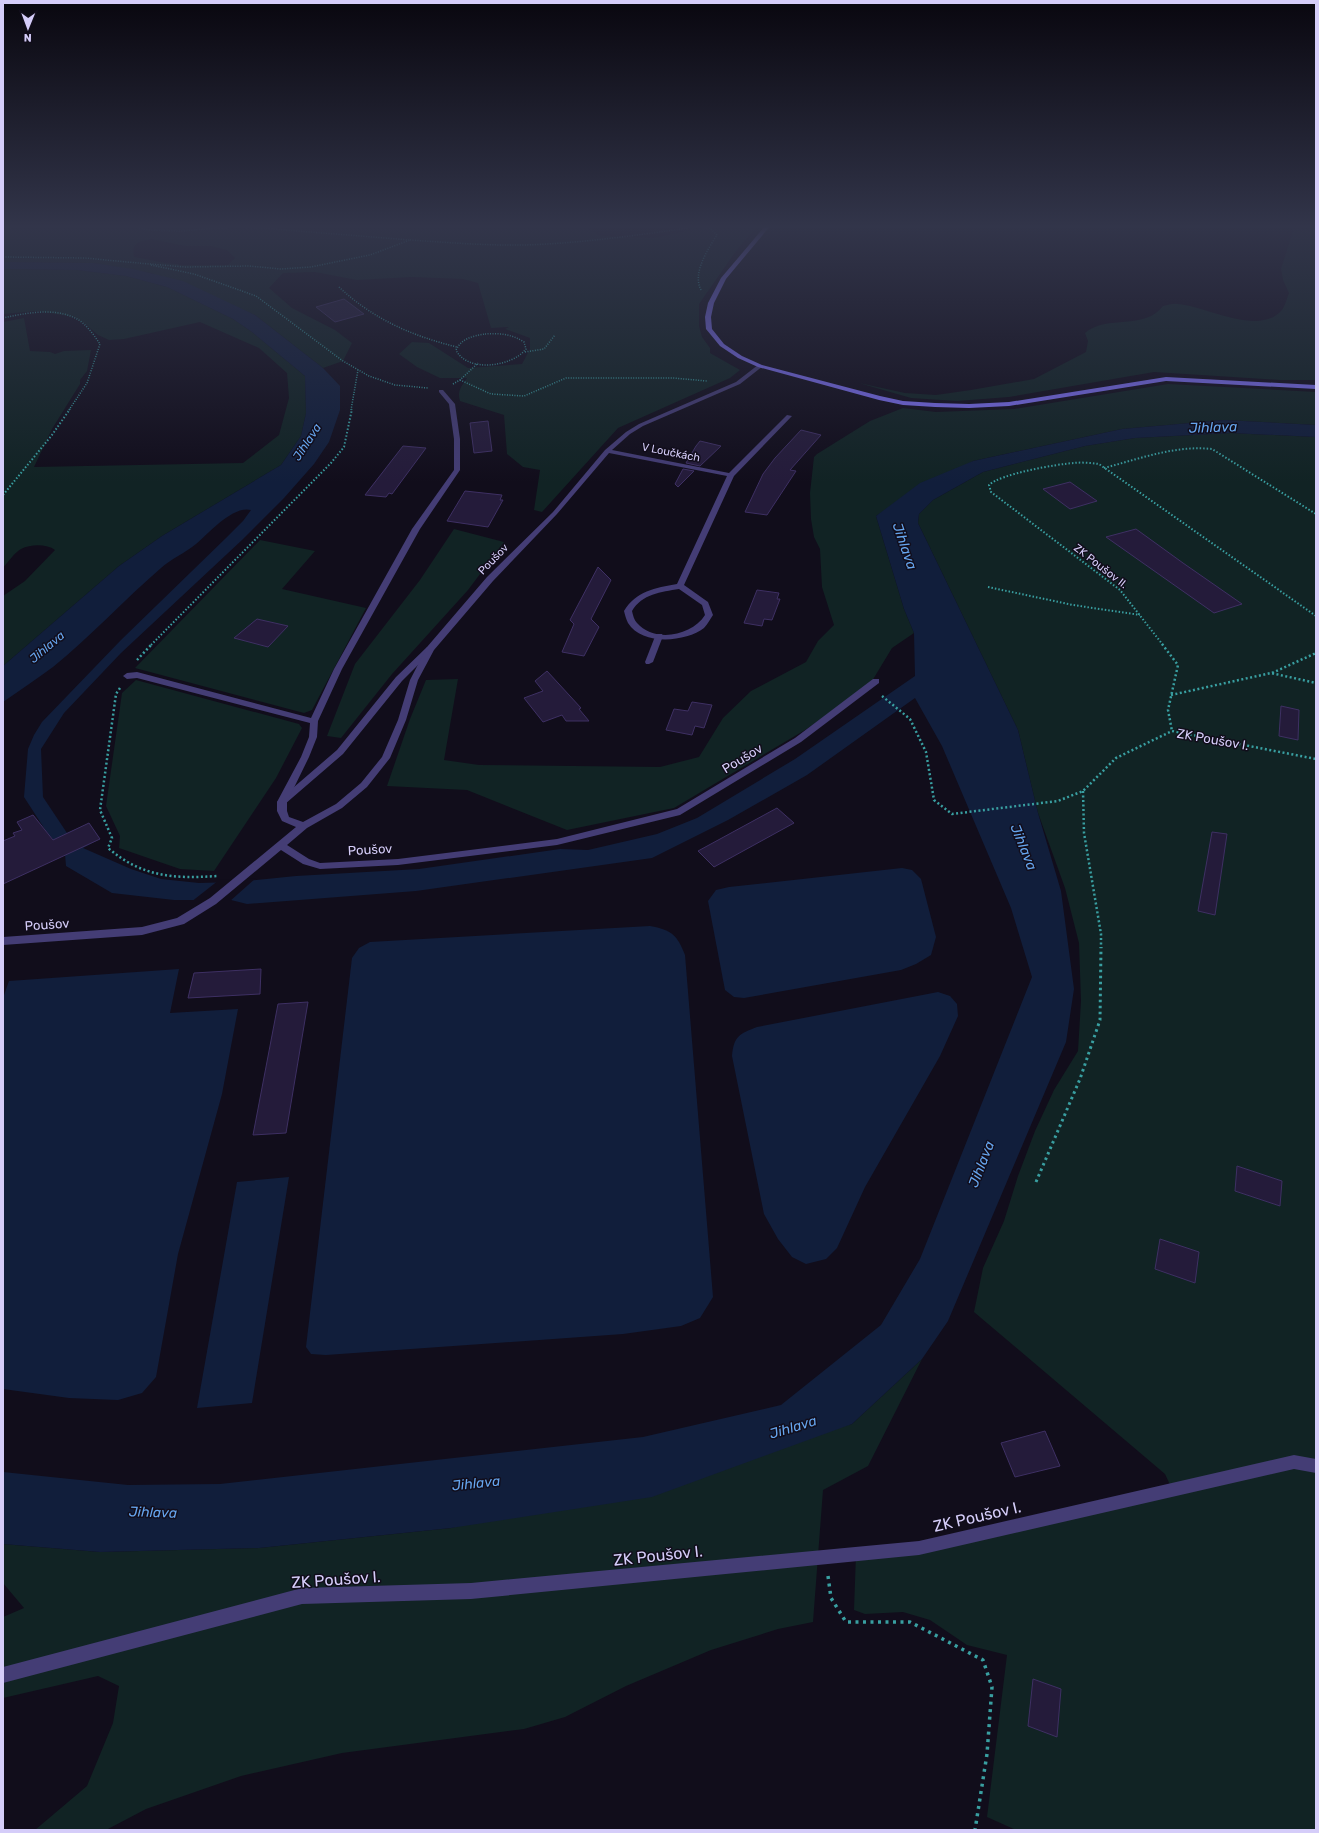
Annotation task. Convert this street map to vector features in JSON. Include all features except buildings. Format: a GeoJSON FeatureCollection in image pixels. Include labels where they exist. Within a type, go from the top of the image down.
{"type":"FeatureCollection","features":[{"type":"Feature","properties":{"kind":"street"},"geometry":{"type":"LineString","coordinates":[[710,311],[708,323],[716,340],[730,352],[760,366],[903,403],[935,406],[1009,404],[1166,379],[1316,387]]}},
{"type":"Feature","properties":{"kind":"street","name":"Poušov"},"geometry":{"type":"LineString","coordinates":[[3,941],[142,931],[169,925],[197,912],[304,826],[339,806],[364,785],[386,758],[402,720],[414,680],[430,649],[490,579],[555,513],[607,451],[628,432],[738,383],[760,366]]}},
{"type":"Feature","properties":{"kind":"street"},"geometry":{"type":"LineString","coordinates":[[304,826],[285,819],[282,811],[282,802],[305,757],[313,737],[314,720],[338,669],[416,529],[457,470],[457,439],[452,404],[441,391]]}},
{"type":"Feature","properties":{"kind":"street"},"geometry":{"type":"LineString","coordinates":[[680,586],[731,475],[789,416]]}},
{"type":"Feature","properties":{"kind":"street","name":"V Loučkách"},"geometry":{"type":"LineString","coordinates":[[607,451],[731,475]]}},
{"type":"Feature","properties":{"kind":"street"},"geometry":{"type":"LineString","coordinates":[[680,586],[705,604],[709,615],[703,626],[688,634],[669,637],[642,631],[631,622],[628,611],[630,605],[635,600],[648,593],[680,586]]}},
{"type":"Feature","properties":{"kind":"street"},"geometry":{"type":"LineString","coordinates":[[649,662],[659,636]]}},
{"type":"Feature","properties":{"kind":"street"},"geometry":{"type":"LineString","coordinates":[[282,802],[340,752],[399,679],[430,649]]}},
{"type":"Feature","properties":{"kind":"street"},"geometry":{"type":"LineString","coordinates":[[127,676],[137,676],[314,720]]}},
{"type":"Feature","properties":{"kind":"street","name":"Poušov"},"geometry":{"type":"LineString","coordinates":[[281,845],[306,862],[320,866],[398,862],[557,842],[680,812],[798,740],[876,681]]}},
{"type":"Feature","properties":{"kind":"street","name":"ZK Poušov I."},"geometry":{"type":"LineString","coordinates":[[3,1675],[302,1596],[471,1591],[919,1548],[1294,1462],[1316,1466]]}},
{"type":"Feature","properties":{"kind":"path"},"geometry":{"type":"LineString","coordinates":[[275,311],[343,361],[369,376],[395,384],[441,391]]}},
{"type":"Feature","properties":{"kind":"path"},"geometry":{"type":"LineString","coordinates":[[365,311],[425,340],[457,347],[470,338],[485,334],[501,334],[520,339],[526,345],[525,352]]}},
{"type":"Feature","properties":{"kind":"path"},"geometry":{"type":"LineString","coordinates":[[3,318],[39,313],[67,316],[76,319],[93,334],[100,344],[87,383],[52,435],[3,496]]}},
{"type":"Feature","properties":{"kind":"path"},"geometry":{"type":"LineString","coordinates":[[457,347],[457,353],[462,358],[478,363],[494,364],[510,361],[525,352],[544,349],[555,335]]}},
{"type":"Feature","properties":{"kind":"path"},"geometry":{"type":"LineString","coordinates":[[478,363],[460,380],[491,394],[524,396],[566,378],[673,378],[738,383]]}},
{"type":"Feature","properties":{"kind":"path"},"geometry":{"type":"LineString","coordinates":[[217,876],[196,877],[155,875],[120,860],[108,848],[112,838],[100,810],[116,694],[131,667],[331,463],[344,447],[358,370]]}},
{"type":"Feature","properties":{"kind":"path"},"geometry":{"type":"LineString","coordinates":[[1104,468],[1193,447],[1212,449],[1316,514]]}},
{"type":"Feature","properties":{"kind":"path","name":"ZK Poušov II."},"geometry":{"type":"LineString","coordinates":[[1104,468],[1099,464],[1080,462],[1049,467],[992,482],[989,485],[992,492],[1120,590],[1178,665],[1168,710],[1172,731]]}},
{"type":"Feature","properties":{"kind":"path"},"geometry":{"type":"LineString","coordinates":[[1104,468],[1316,616]]}},
{"type":"Feature","properties":{"kind":"path"},"geometry":{"type":"LineString","coordinates":[[988,587],[1073,605],[1140,615]]}},
{"type":"Feature","properties":{"kind":"path"},"geometry":{"type":"LineString","coordinates":[[1171,695],[1272,673],[1316,653]]}},
{"type":"Feature","properties":{"kind":"path"},"geometry":{"type":"LineString","coordinates":[[1272,673],[1316,683]]}},
{"type":"Feature","properties":{"kind":"path","name":"ZK Poušov I."},"geometry":{"type":"LineString","coordinates":[[881,695],[910,719],[926,752],[934,800],[952,814],[1058,801],[1083,790],[1116,758],[1172,731],[1316,759]]}},
{"type":"Feature","properties":{"kind":"path"},"geometry":{"type":"LineString","coordinates":[[1036,1182],[1080,1079],[1100,1020],[1101,934],[1084,833],[1083,790]]}},
{"type":"Feature","properties":{"kind":"path"},"geometry":{"type":"LineString","coordinates":[[826,1557],[831,1598],[846,1622],[910,1622],[984,1660],[992,1687],[987,1754],[975,1830]]}},
{"type":"Feature","properties":{"kind":"shaded area"},"geometry":{"type":"Polygon","coordinates":[[[3,311],[216,311],[233,319],[252,332],[305,376],[306,413],[301,436],[281,465],[162,536],[119,566],[3,666],[3,596],[25,581],[55,550],[43,546],[25,547],[16,552],[3,568],[3,322],[24,318],[30,351],[50,352],[55,354],[64,351],[91,350],[87,371],[80,380],[80,384],[52,429],[34,467],[243,463],[279,435],[289,398],[287,373],[259,348],[200,322],[124,339],[109,340],[98,335],[74,317],[38,311],[3,314],[3,311]]]}},
{"type":"Feature","properties":{"kind":"shaded area"},"geometry":{"type":"Polygon","coordinates":[[[244,311],[297,311],[335,330],[352,343],[343,361],[323,368],[255,315],[244,311]]]}},
{"type":"Feature","properties":{"kind":"shaded area"},"geometry":{"type":"Polygon","coordinates":[[[486,311],[699,311],[699,326],[702,337],[710,348],[710,353],[740,370],[730,378],[618,428],[542,512],[534,510],[540,470],[523,467],[507,454],[504,415],[460,401],[459,392],[467,378],[440,378],[417,367],[399,354],[412,342],[429,343],[468,368],[522,364],[530,349],[530,338],[505,329],[509,327],[491,328],[486,311]]]}},
{"type":"Feature","properties":{"kind":"shaded area"},"geometry":{"type":"Polygon","coordinates":[[[1158,311],[1206,311],[1232,318],[1260,321],[1272,318],[1281,311],[1316,311],[1316,380],[1280,380],[1154,372],[1009,397],[957,401],[911,398],[859,383],[905,393],[936,395],[1034,379],[1086,352],[1088,341],[1085,333],[1094,327],[1104,324],[1136,321],[1155,314],[1158,311]]]}},
{"type":"Feature","properties":{"kind":"shaded area"},"geometry":{"type":"Polygon","coordinates":[[[1168,384],[1316,392],[1316,425],[1224,420],[1122,429],[973,461],[887,509],[876,516],[904,609],[914,633],[892,648],[869,686],[805,730],[674,808],[567,830],[467,790],[387,786],[410,719],[426,680],[458,679],[444,760],[479,765],[660,767],[699,757],[723,718],[751,691],[806,662],[818,641],[834,625],[822,587],[820,549],[814,537],[811,519],[810,493],[814,457],[817,454],[870,421],[903,408],[936,412],[1014,409],[1168,384]]]}},
{"type":"Feature","properties":{"kind":"shaded area"},"geometry":{"type":"Polygon","coordinates":[[[1231,433],[1316,437],[1316,1830],[1016,1830],[987,1817],[1007,1655],[967,1645],[930,1620],[903,1612],[865,1614],[854,1610],[856,1554],[919,1548],[1172,1489],[1165,1474],[974,1312],[983,1268],[1004,1221],[1018,1176],[1035,1131],[1054,1090],[1078,1051],[1081,1001],[1079,943],[1065,888],[1038,813],[1018,730],[918,523],[919,514],[933,500],[983,472],[1085,446],[1135,438],[1231,433]]]}},
{"type":"Feature","properties":{"kind":"shaded area"},"geometry":{"type":"Polygon","coordinates":[[[454,529],[504,542],[468,590],[392,674],[341,738],[327,736],[355,664],[420,580],[454,529]]]}},
{"type":"Feature","properties":{"kind":"shaded area"},"geometry":{"type":"Polygon","coordinates":[[[260,540],[315,551],[282,589],[366,608],[312,710],[304,713],[135,668],[260,540]]]}},
{"type":"Feature","properties":{"kind":"shaded area"},"geometry":{"type":"Polygon","coordinates":[[[136,680],[299,724],[302,728],[276,778],[214,871],[180,869],[119,848],[120,836],[106,806],[122,693],[136,680]]]}},
{"type":"Feature","properties":{"kind":"shaded area"},"geometry":{"type":"Polygon","coordinates":[[[922,1359],[868,1466],[823,1490],[813,1622],[778,1629],[711,1650],[626,1686],[565,1717],[524,1729],[342,1753],[241,1776],[146,1809],[106,1830],[35,1830],[87,1786],[113,1723],[119,1686],[98,1676],[3,1698],[3,1617],[24,1608],[3,1583],[3,1544],[100,1552],[259,1548],[451,1528],[852,1424],[922,1359]]]}},
{"type":"Feature","properties":{"kind":"water","name":"Jihlava"},"geometry":{"type":"Polygon","coordinates":[[[216,311],[246,311],[255,315],[323,368],[340,386],[340,410],[329,442],[314,464],[284,498],[242,540],[121,653],[64,713],[41,749],[43,797],[67,833],[89,823],[100,839],[83,848],[131,869],[161,879],[199,883],[236,882],[296,876],[419,869],[560,849],[588,850],[657,834],[697,818],[795,759],[915,676],[914,633],[904,609],[876,516],[920,483],[973,461],[1122,429],[1224,420],[1316,425],[1316,437],[1231,433],[1135,438],[1085,446],[983,472],[933,500],[919,514],[918,523],[1018,730],[1038,813],[1061,891],[1074,989],[1066,1042],[948,1321],[922,1359],[852,1424],[652,1497],[451,1528],[259,1548],[100,1552],[3,1544],[3,1472],[128,1485],[220,1484],[643,1437],[781,1405],[881,1325],[920,1259],[1032,977],[1011,908],[942,746],[915,698],[807,775],[728,820],[652,858],[416,891],[247,904],[231,900],[174,900],[112,893],[66,866],[65,854],[46,831],[24,797],[28,749],[34,735],[42,722],[121,640],[243,521],[251,510],[236,512],[221,521],[196,544],[165,565],[147,580],[53,667],[3,702],[3,666],[119,566],[162,536],[281,465],[301,436],[306,413],[305,376],[252,332],[233,319],[216,311]]]}},
{"type":"Feature","properties":{"kind":"water"},"geometry":{"type":"Polygon","coordinates":[[[902,868],[912,870],[921,879],[936,937],[931,955],[916,964],[901,970],[744,998],[734,997],[725,990],[708,901],[716,890],[729,887],[902,868]]]}},
{"type":"Feature","properties":{"kind":"water"},"geometry":{"type":"Polygon","coordinates":[[[650,926],[664,929],[673,934],[685,955],[713,1297],[700,1318],[681,1326],[623,1334],[326,1355],[311,1354],[306,1347],[352,958],[359,948],[370,942],[650,926]]]}},
{"type":"Feature","properties":{"kind":"water"},"geometry":{"type":"Polygon","coordinates":[[[179,969],[170,1013],[238,1009],[222,1094],[178,1254],[156,1377],[142,1393],[118,1400],[69,1398],[3,1389],[3,998],[9,981],[179,969]]]}},
{"type":"Feature","properties":{"kind":"water"},"geometry":{"type":"Polygon","coordinates":[[[938,992],[950,996],[957,1004],[958,1016],[940,1056],[865,1187],[837,1248],[826,1259],[806,1264],[792,1257],[778,1239],[764,1214],[732,1056],[736,1040],[742,1034],[757,1027],[938,992]]]}},
{"type":"Feature","properties":{"kind":"water"},"geometry":{"type":"Polygon","coordinates":[[[289,1177],[252,1403],[197,1408],[237,1182],[289,1177]]]}},
{"type":"Feature","properties":{"kind":"pier"},"geometry":{"type":"Polygon","coordinates":[[[256,878],[229,902],[191,902],[219,880],[256,878]]]}}]}
